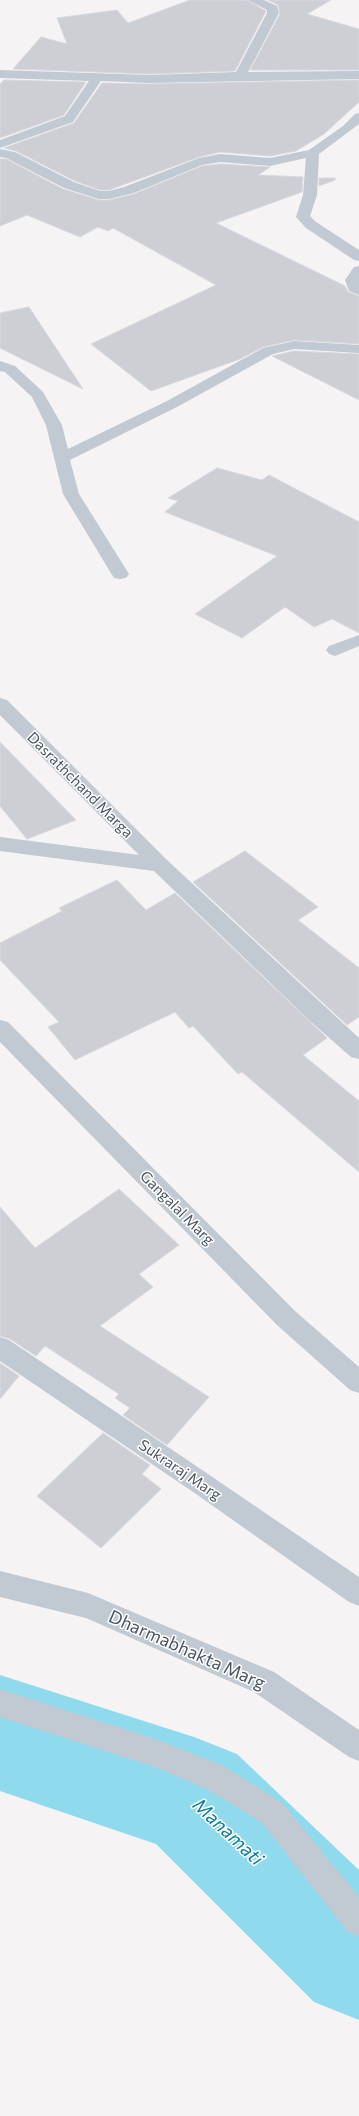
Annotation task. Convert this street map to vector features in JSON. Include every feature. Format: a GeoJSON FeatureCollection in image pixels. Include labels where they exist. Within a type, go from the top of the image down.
{"type":"FeatureCollection","features":[{"type":"Feature","properties":{"kind":"street"},"geometry":{"type":"LineString","coordinates":[[240,76],[273,12],[273,8],[254,0]]}},
{"type":"Feature","properties":{"kind":"street"},"geometry":{"type":"LineString","coordinates":[[0,74],[150,79],[240,76],[359,75]]}},
{"type":"Feature","properties":{"kind":"street"},"geometry":{"type":"LineString","coordinates":[[0,144],[69,119],[98,77]]}},
{"type":"Feature","properties":{"kind":"street"},"geometry":{"type":"LineString","coordinates":[[0,153],[23,162],[69,185],[99,195],[109,195],[153,181],[199,162],[220,158],[270,162],[313,153],[347,129],[359,117]]}},
{"type":"Feature","properties":{"kind":"street"},"geometry":{"type":"LineString","coordinates":[[313,153],[310,195],[303,217],[311,225],[359,257]]}},
{"type":"Feature","properties":{"kind":"street"},"geometry":{"type":"LineString","coordinates":[[359,270],[352,280],[354,288],[359,291]]}},
{"type":"Feature","properties":{"kind":"street"},"geometry":{"type":"LineString","coordinates":[[62,458],[130,423],[172,404],[268,351],[294,344],[359,349]]}},
{"type":"Feature","properties":{"kind":"street"},"geometry":{"type":"LineString","coordinates":[[0,366],[10,369],[38,394],[54,425],[72,494],[120,574]]}},
{"type":"Feature","properties":{"kind":"street"},"geometry":{"type":"LineString","coordinates":[[335,650],[359,640]]}},
{"type":"Feature","properties":{"kind":"street","name":"Dasrathchand Marga"},"geometry":{"type":"LineString","coordinates":[[0,704],[160,865]]}},
{"type":"Feature","properties":{"kind":"street"},"geometry":{"type":"LineString","coordinates":[[0,844],[160,865],[319,1016],[359,1051]]}},
{"type":"Feature","properties":{"kind":"street","name":"Gangalal Marg"},"geometry":{"type":"LineString","coordinates":[[0,1028],[286,1318],[359,1382]]}},
{"type":"Feature","properties":{"kind":"street","name":"Sukraraj Marg"},"geometry":{"type":"LineString","coordinates":[[0,1348],[359,1594]]}},
{"type":"Feature","properties":{"kind":"street","name":"Dharmabhakta Marg"},"geometry":{"type":"LineString","coordinates":[[0,1584],[88,1606],[264,1682],[359,1747]]}},
{"type":"Feature","properties":{"kind":"street"},"geometry":{"type":"LineString","coordinates":[[0,1703],[152,1752],[217,1778],[272,1813],[359,1921]]}},
{"type":"Feature","properties":{"kind":"building"},"geometry":{"type":"Polygon","coordinates":[[[190,0],[247,0],[266,11],[235,71],[150,74],[13,69],[41,37],[67,44],[57,18],[117,10],[128,23],[190,0]]]}},
{"type":"Feature","properties":{"kind":"building"},"geometry":{"type":"Polygon","coordinates":[[[268,0],[331,0],[307,14],[359,29],[359,70],[250,70],[280,14],[278,5],[268,0]]]}},
{"type":"Feature","properties":{"kind":"building"},"geometry":{"type":"Polygon","coordinates":[[[4,80],[86,82],[64,115],[0,138],[0,84],[4,80]]]}},
{"type":"Feature","properties":{"kind":"building"},"geometry":{"type":"Polygon","coordinates":[[[359,80],[359,102],[324,134],[296,151],[270,156],[220,152],[199,157],[109,190],[100,190],[75,181],[16,151],[4,148],[74,123],[102,83],[150,84],[359,80]]]}},
{"type":"Feature","properties":{"kind":"building"},"geometry":{"type":"Polygon","coordinates":[[[0,159],[6,159],[63,189],[99,200],[109,200],[134,194],[202,166],[220,164],[270,167],[258,175],[303,177],[302,192],[216,223],[345,286],[348,292],[359,296],[359,344],[294,340],[263,347],[240,359],[151,391],[91,344],[216,285],[113,228],[108,231],[98,227],[80,237],[27,215],[0,226],[0,159]]]}},
{"type":"Feature","properties":{"kind":"building"},"geometry":{"type":"Polygon","coordinates":[[[319,178],[335,178],[335,180],[319,186],[319,178]]]}},
{"type":"Feature","properties":{"kind":"building"},"geometry":{"type":"Polygon","coordinates":[[[29,307],[83,389],[0,348],[0,313],[29,307]]]}},
{"type":"Feature","properties":{"kind":"building"},"geometry":{"type":"Polygon","coordinates":[[[294,351],[359,354],[359,400],[272,356],[294,351]]]}},
{"type":"Feature","properties":{"kind":"building"},"geometry":{"type":"Polygon","coordinates":[[[217,468],[262,480],[269,475],[359,522],[359,633],[332,619],[314,627],[285,607],[242,638],[195,614],[277,556],[165,512],[178,501],[168,498],[217,468]]]}},
{"type":"Feature","properties":{"kind":"building"},"geometry":{"type":"Polygon","coordinates":[[[0,742],[76,820],[27,839],[0,806],[0,742]]]}},
{"type":"Feature","properties":{"kind":"building"},"geometry":{"type":"Polygon","coordinates":[[[245,851],[318,907],[298,920],[359,968],[359,1017],[347,1025],[193,882],[245,851]]]}},
{"type":"Feature","properties":{"kind":"building"},"geometry":{"type":"Polygon","coordinates":[[[117,880],[146,910],[175,893],[327,1038],[303,1055],[359,1101],[359,1172],[242,1072],[238,1074],[193,1026],[189,1028],[175,1012],[75,1060],[48,1027],[59,1022],[0,960],[0,943],[62,911],[59,908],[117,880]]]}},
{"type":"Feature","properties":{"kind":"building"},"geometry":{"type":"Polygon","coordinates":[[[119,1189],[179,1245],[139,1274],[153,1287],[100,1326],[209,1397],[167,1445],[123,1415],[130,1408],[115,1398],[119,1394],[45,1346],[36,1356],[10,1339],[0,1336],[0,1207],[35,1248],[119,1189]]]}},
{"type":"Feature","properties":{"kind":"building"},"geometry":{"type":"Polygon","coordinates":[[[0,1363],[19,1376],[0,1399],[0,1363]]]}},
{"type":"Feature","properties":{"kind":"building"},"geometry":{"type":"Polygon","coordinates":[[[103,1433],[150,1465],[142,1474],[161,1489],[101,1548],[37,1496],[103,1433]]]}},
{"type":"Feature","properties":{"kind":"waterway","name":"Manamati"},"geometry":{"type":"LineString","coordinates":[[0,1733],[194,1797],[359,1957]]}}]}
